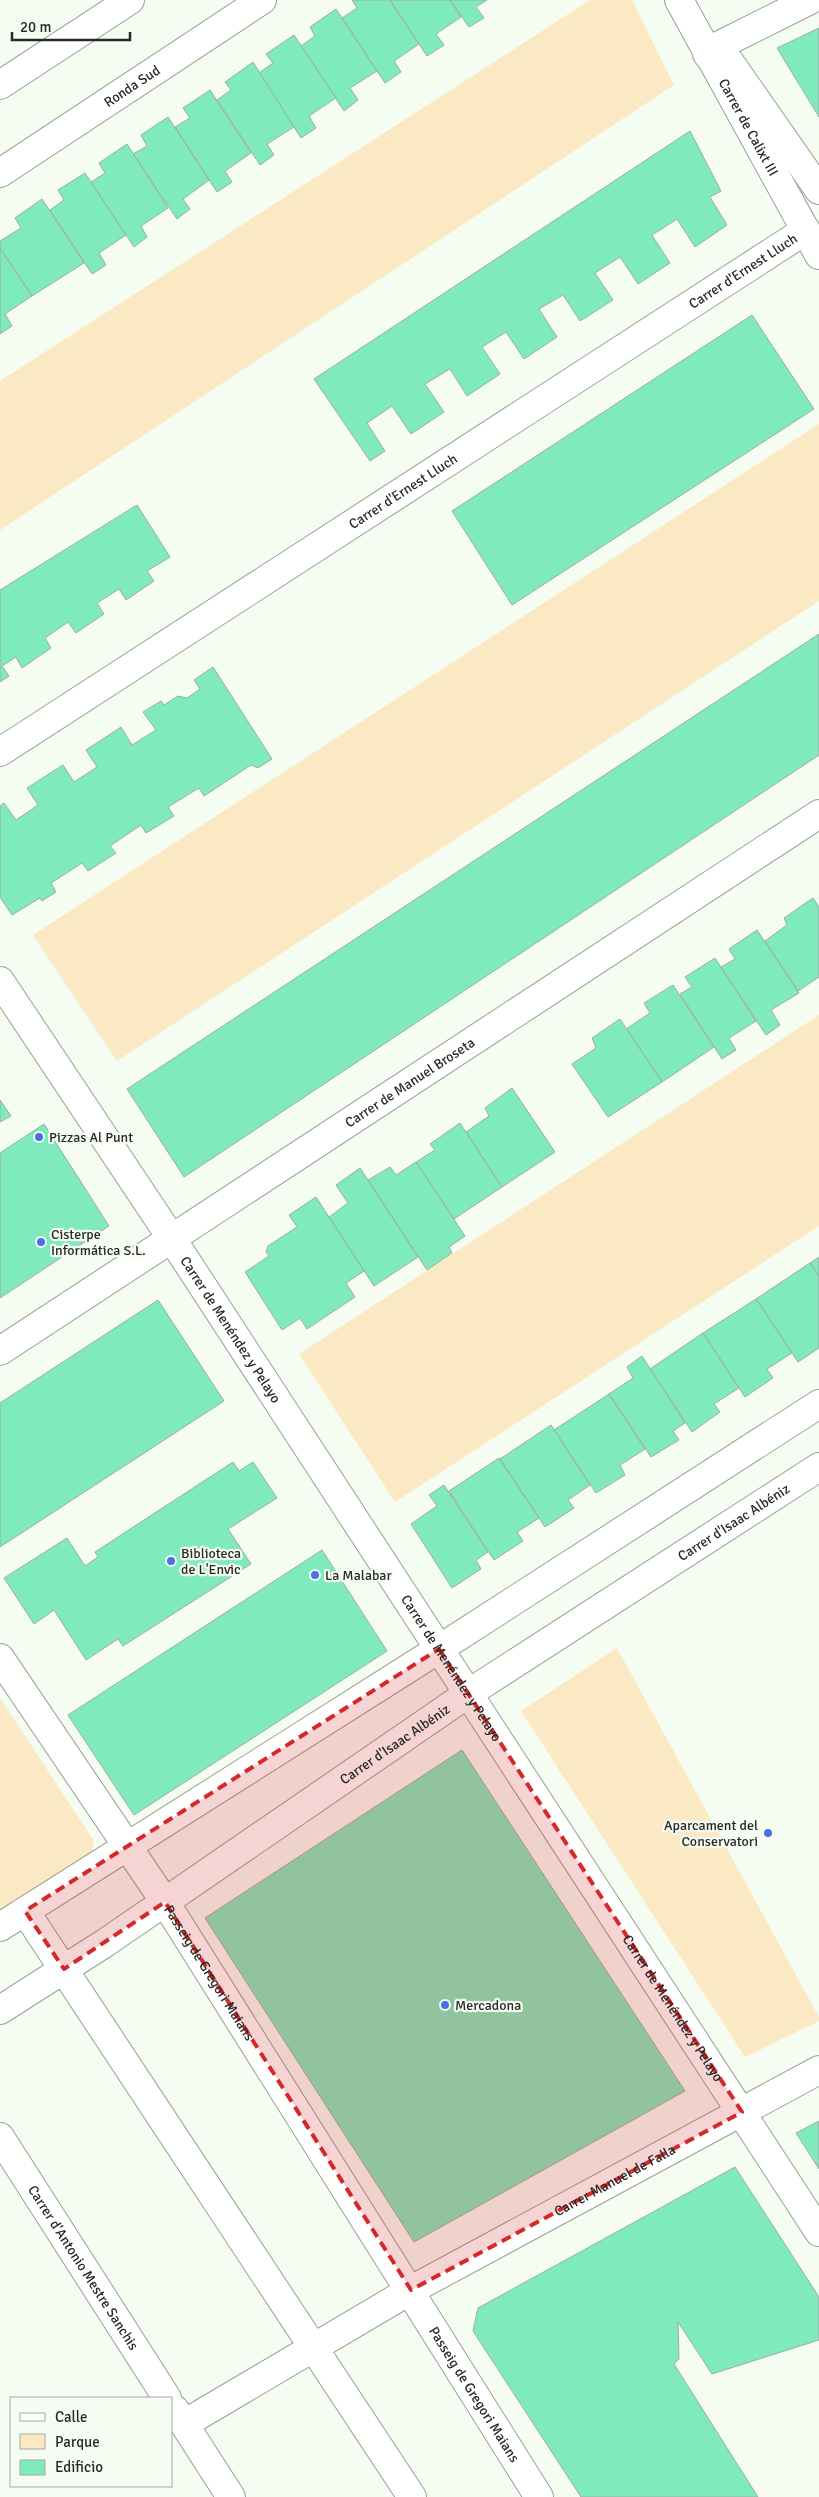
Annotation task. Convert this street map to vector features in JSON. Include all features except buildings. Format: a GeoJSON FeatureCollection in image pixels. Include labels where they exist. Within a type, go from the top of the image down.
{"type":"FeatureCollection","features":[{"type":"Feature","properties":{"kind":"street"},"geometry":{"type":"LineString","coordinates":[[0,86],[130,0]]}},
{"type":"Feature","properties":{"kind":"street","name":"Ronda Sud"},"geometry":{"type":"LineString","coordinates":[[0,173],[262,0]]}},
{"type":"Feature","properties":{"kind":"street","name":"Carrer de Calixt III"},"geometry":{"type":"LineString","coordinates":[[679,0],[712,50],[819,190]]}},
{"type":"Feature","properties":{"kind":"street"},"geometry":{"type":"LineString","coordinates":[[712,50],[810,0]]}},
{"type":"Feature","properties":{"kind":"street","name":"Carrer de Calixt III"},"geometry":{"type":"LineString","coordinates":[[712,50],[819,255]]}},
{"type":"Feature","properties":{"kind":"street","name":"Carrer d'Ernest Lluch"},"geometry":{"type":"LineString","coordinates":[[0,752],[806,230]]}},
{"type":"Feature","properties":{"kind":"street","name":"Carrer de Manuel Broseta"},"geometry":{"type":"LineString","coordinates":[[0,1351],[819,814]]}},
{"type":"Feature","properties":{"kind":"street","name":"Carrer de Menéndez y Pelayo"},"geometry":{"type":"LineString","coordinates":[[0,981],[172,1239],[819,2232]]}},
{"type":"Feature","properties":{"kind":"street"},"geometry":{"type":"LineString","coordinates":[[0,1927],[439,1649],[819,1404]]}},
{"type":"Feature","properties":{"kind":"street","name":"Carrer d'Isaac Albéniz"},"geometry":{"type":"LineString","coordinates":[[0,2010],[165,1902],[469,1694],[819,1467]]}},
{"type":"Feature","properties":{"kind":"street","name":"Passeig de Gregori Maians"},"geometry":{"type":"LineString","coordinates":[[0,1658],[165,1902],[411,2290],[539,2497]]}},
{"type":"Feature","properties":{"kind":"street"},"geometry":{"type":"LineString","coordinates":[[25,1911],[412,2497]]}},
{"type":"Feature","properties":{"kind":"street","name":"Carrer Manuel de Falla"},"geometry":{"type":"LineString","coordinates":[[411,2290],[819,2070]]}},
{"type":"Feature","properties":{"kind":"street","name":"Carrer d'Antonio Mestre Sanchis"},"geometry":{"type":"LineString","coordinates":[[0,2137],[166,2397]]}},
{"type":"Feature","properties":{"kind":"street"},"geometry":{"type":"LineString","coordinates":[[231,2497],[178,2414],[313,2347],[411,2290]]}},
{"type":"Feature","properties":{"kind":"highlighted area"},"geometry":{"type":"Polygon","coordinates":[[[439,1649],[742,2112],[411,2290],[165,1902],[64,1969],[25,1911],[439,1649]]]}},
{"type":"Feature","properties":{"kind":"green space"},"geometry":{"type":"Polygon","coordinates":[[[590,0],[632,0],[674,85],[0,530],[0,381],[590,0]]]}},
{"type":"Feature","properties":{"kind":"green space"},"geometry":{"type":"Polygon","coordinates":[[[819,424],[819,601],[117,1061],[33,935],[819,424]]]}},
{"type":"Feature","properties":{"kind":"green space"},"geometry":{"type":"Polygon","coordinates":[[[819,1015],[819,1226],[395,1502],[299,1354],[819,1015]]]}},
{"type":"Feature","properties":{"kind":"green space"},"geometry":{"type":"Polygon","coordinates":[[[617,1648],[819,2017],[819,2021],[745,2057],[521,1711],[617,1648]]]}},
{"type":"Feature","properties":{"kind":"green space"},"geometry":{"type":"Polygon","coordinates":[[[0,1698],[94,1841],[91,1855],[0,1914],[0,1698]]]}},
{"type":"Feature","properties":{"kind":"place","name":"Pizzas Al Punt"},"geometry":{"type":"Point","coordinates":[39,1137]}},
{"type":"Feature","properties":{"kind":"place","name":"Cisterpe Informática S.L."},"geometry":{"type":"Point","coordinates":[41,1242]}},
{"type":"Feature","properties":{"kind":"place","name":"Biblioteca de L'Envic"},"geometry":{"type":"Point","coordinates":[171,1561]}},
{"type":"Feature","properties":{"kind":"place","name":"La Malabar"},"geometry":{"type":"Point","coordinates":[315,1575]}},
{"type":"Feature","properties":{"kind":"place","name":"Aparcament del Conservatori"},"geometry":{"type":"Point","coordinates":[768,1833]}},
{"type":"Feature","properties":{"kind":"place","name":"Mercadona"},"geometry":{"type":"Point","coordinates":[445,2005]}}]}
